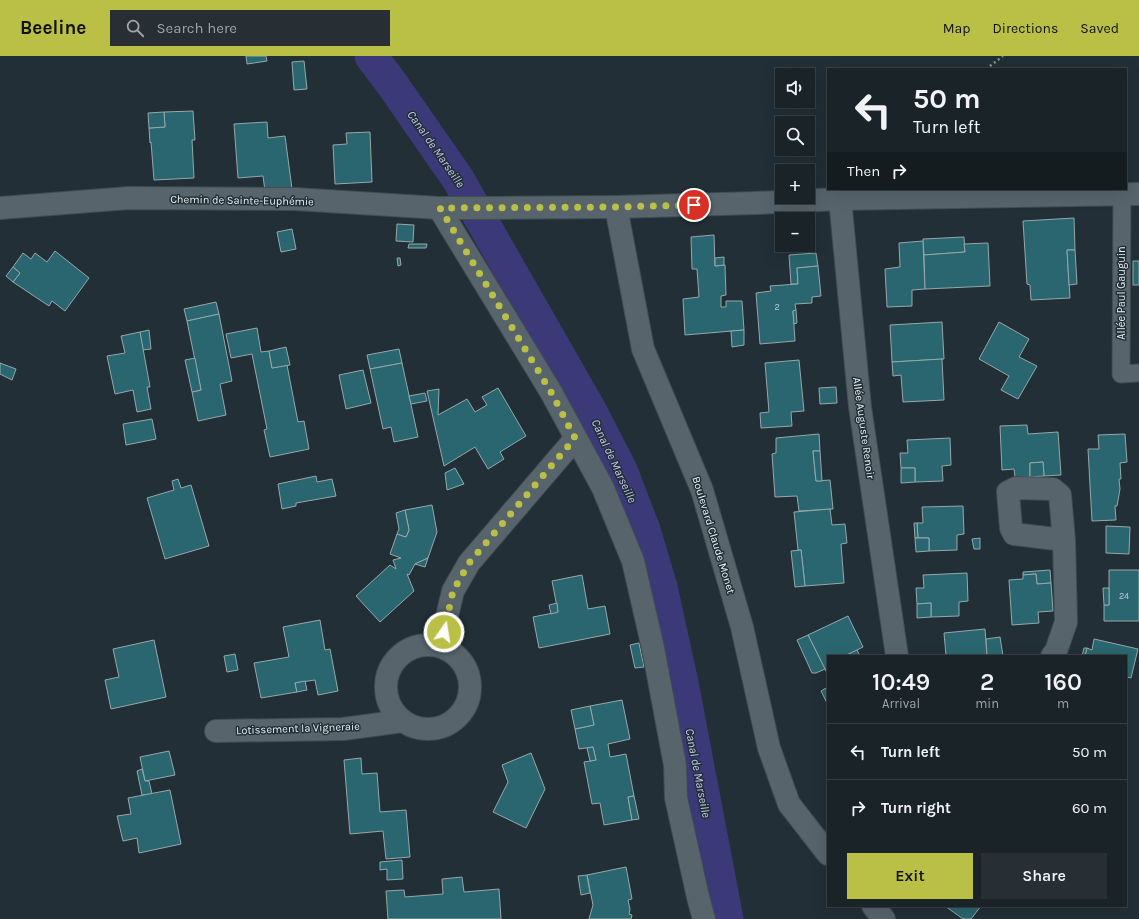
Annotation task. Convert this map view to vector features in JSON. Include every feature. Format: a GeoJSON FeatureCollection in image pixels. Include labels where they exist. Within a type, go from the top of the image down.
{"type":"FeatureCollection","features":[{"type":"Feature","properties":{"kind":"street","name":"Chemin de Sainte-Euphémie"},"geometry":{"type":"LineString","coordinates":[[0,208],[129,198],[295,199],[448,208],[485,208],[756,204],[840,199],[1016,195],[1130,195]]}},
{"type":"Feature","properties":{"kind":"street","name":"Allée Auguste Renoir"},"geometry":{"type":"LineString","coordinates":[[840,199],[860,407],[897,655]]}},
{"type":"Feature","properties":{"kind":"street","name":"Boulevard Claude Monet"},"geometry":{"type":"LineString","coordinates":[[616,207],[643,349],[702,490],[742,627],[769,748],[789,804],[827,853]]}},
{"type":"Feature","properties":{"kind":"street"},"geometry":{"type":"LineString","coordinates":[[448,208],[603,488],[633,561],[653,648],[673,757],[676,798],[704,919]]}},
{"type":"Feature","properties":{"kind":"street"},"geometry":{"type":"LineString","coordinates":[[440,646],[453,591],[469,563],[575,438]]}},
{"type":"Feature","properties":{"kind":"street"},"geometry":{"type":"LineString","coordinates":[[1053,655],[1056,651],[1066,622],[1064,540]]}},
{"type":"Feature","properties":{"kind":"street","name":"Lotissement la Vigneraie"},"geometry":{"type":"LineString","coordinates":[[427,644],[440,646],[454,652],[464,663],[469,676],[470,691],[466,705],[458,717],[446,726],[431,729],[417,728],[404,721],[394,712],[388,700],[386,687],[388,674],[394,662],[402,652],[414,646],[427,644]]}},
{"type":"Feature","properties":{"kind":"street","name":"Lotissement la Vigneraie"},"geometry":{"type":"LineString","coordinates":[[216,731],[343,728],[404,721]]}},
{"type":"Feature","properties":{"kind":"street"},"geometry":{"type":"LineString","coordinates":[[874,907],[884,919]]}},
{"type":"Feature","properties":{"kind":"lane","name":"Allée Paul Gauguin"},"geometry":{"type":"LineString","coordinates":[[1130,195],[1121,374],[1139,373]]}},
{"type":"Feature","properties":{"kind":"path"},"geometry":{"type":"LineString","coordinates":[[987,68],[1003,56]]}},
{"type":"Feature","properties":{"kind":"building"},"geometry":{"type":"Polygon","coordinates":[[[246,56],[266,56],[267,61],[247,64],[246,56]]]}},
{"type":"Feature","properties":{"kind":"building"},"geometry":{"type":"Polygon","coordinates":[[[304,61],[307,89],[294,90],[292,62],[304,61]]]}},
{"type":"Feature","properties":{"kind":"building"},"geometry":{"type":"Polygon","coordinates":[[[193,111],[195,140],[192,140],[194,178],[154,180],[149,128],[165,127],[164,112],[193,111]]]}},
{"type":"Feature","properties":{"kind":"building"},"geometry":{"type":"Polygon","coordinates":[[[164,112],[165,127],[149,128],[148,113],[164,112]]]}},
{"type":"Feature","properties":{"kind":"building"},"geometry":{"type":"Polygon","coordinates":[[[267,122],[268,138],[285,136],[292,189],[265,191],[263,176],[238,178],[234,124],[267,122]]]}},
{"type":"Feature","properties":{"kind":"building"},"geometry":{"type":"Polygon","coordinates":[[[370,132],[372,182],[335,184],[333,145],[347,144],[346,133],[370,132]]]}},
{"type":"Feature","properties":{"kind":"building"},"geometry":{"type":"Polygon","coordinates":[[[1074,218],[1075,250],[1067,250],[1070,298],[1031,300],[1030,285],[1027,284],[1023,221],[1074,218]]]}},
{"type":"Feature","properties":{"kind":"building"},"geometry":{"type":"Polygon","coordinates":[[[397,224],[414,225],[413,242],[396,241],[397,224]]]}},
{"type":"Feature","properties":{"kind":"building"},"geometry":{"type":"Polygon","coordinates":[[[292,229],[296,249],[281,252],[277,232],[292,229]]]}},
{"type":"Feature","properties":{"kind":"building"},"geometry":{"type":"Polygon","coordinates":[[[714,235],[715,266],[725,265],[726,295],[721,296],[721,307],[726,307],[726,301],[742,301],[744,330],[685,335],[683,299],[699,297],[697,269],[692,269],[691,237],[714,235]]]}},
{"type":"Feature","properties":{"kind":"building"},"geometry":{"type":"Polygon","coordinates":[[[964,237],[965,252],[924,255],[923,239],[964,237]]]}},
{"type":"Feature","properties":{"kind":"building"},"geometry":{"type":"Polygon","coordinates":[[[923,241],[925,289],[912,290],[912,306],[887,307],[885,269],[900,267],[899,243],[923,241]]]}},
{"type":"Feature","properties":{"kind":"building"},"geometry":{"type":"Polygon","coordinates":[[[988,243],[990,286],[925,289],[924,255],[965,252],[964,244],[988,243]]]}},
{"type":"Feature","properties":{"kind":"building"},"geometry":{"type":"Polygon","coordinates":[[[409,244],[427,244],[426,248],[408,248],[409,244]]]}},
{"type":"Feature","properties":{"kind":"building"},"geometry":{"type":"Polygon","coordinates":[[[1067,250],[1075,250],[1077,284],[1069,285],[1067,250]]]}},
{"type":"Feature","properties":{"kind":"building"},"geometry":{"type":"Polygon","coordinates":[[[55,251],[89,278],[65,311],[52,301],[49,306],[13,282],[20,273],[13,267],[23,253],[31,259],[35,253],[47,262],[55,251]]]}},
{"type":"Feature","properties":{"kind":"building"},"geometry":{"type":"Polygon","coordinates":[[[816,253],[818,266],[797,268],[798,284],[791,284],[789,255],[816,253]]]}},
{"type":"Feature","properties":{"kind":"building"},"geometry":{"type":"Polygon","coordinates":[[[724,257],[724,265],[715,266],[715,258],[724,257]]]}},
{"type":"Feature","properties":{"kind":"building"},"geometry":{"type":"Polygon","coordinates":[[[397,258],[400,258],[401,265],[398,266],[397,258]]]}},
{"type":"Feature","properties":{"kind":"building"},"geometry":{"type":"Polygon","coordinates":[[[1133,261],[1139,261],[1139,285],[1133,285],[1133,261]]]}},
{"type":"Feature","properties":{"kind":"building"},"geometry":{"type":"Polygon","coordinates":[[[818,266],[821,296],[812,297],[812,303],[795,304],[796,310],[793,311],[795,341],[760,344],[756,293],[771,291],[770,286],[798,284],[797,268],[818,266]]]}},
{"type":"Feature","properties":{"kind":"building"},"geometry":{"type":"Polygon","coordinates":[[[13,267],[20,273],[13,282],[6,276],[13,267]]]}},
{"type":"Feature","properties":{"kind":"building"},"geometry":{"type":"Polygon","coordinates":[[[216,302],[219,314],[187,321],[184,309],[216,302]]]}},
{"type":"Feature","properties":{"kind":"building"},"geometry":{"type":"Polygon","coordinates":[[[796,310],[797,323],[794,324],[793,311],[796,310]]]}},
{"type":"Feature","properties":{"kind":"building"},"geometry":{"type":"Polygon","coordinates":[[[219,314],[232,381],[220,384],[226,415],[198,421],[192,392],[201,390],[187,321],[219,314]]]}},
{"type":"Feature","properties":{"kind":"building"},"geometry":{"type":"Polygon","coordinates":[[[942,322],[944,359],[892,362],[890,325],[942,322]]]}},
{"type":"Feature","properties":{"kind":"building"},"geometry":{"type":"Polygon","coordinates":[[[999,322],[1029,339],[1019,357],[1037,366],[1018,399],[1001,390],[1009,376],[979,359],[999,322]]]}},
{"type":"Feature","properties":{"kind":"building"},"geometry":{"type":"Polygon","coordinates":[[[257,328],[261,352],[269,351],[272,368],[287,365],[298,422],[304,421],[309,449],[270,457],[264,430],[267,429],[252,354],[231,358],[226,334],[257,328]]]}},
{"type":"Feature","properties":{"kind":"building"},"geometry":{"type":"Polygon","coordinates":[[[149,330],[151,349],[142,350],[140,332],[149,330]]]}},
{"type":"Feature","properties":{"kind":"building"},"geometry":{"type":"Polygon","coordinates":[[[744,330],[744,345],[732,347],[731,331],[744,330]]]}},
{"type":"Feature","properties":{"kind":"building"},"geometry":{"type":"Polygon","coordinates":[[[140,332],[150,387],[147,387],[151,409],[137,412],[133,390],[115,394],[107,356],[125,353],[121,336],[140,332]]]}},
{"type":"Feature","properties":{"kind":"building"},"geometry":{"type":"Polygon","coordinates":[[[286,347],[290,365],[272,368],[269,351],[286,347]]]}},
{"type":"Feature","properties":{"kind":"building"},"geometry":{"type":"Polygon","coordinates":[[[399,349],[402,363],[370,369],[367,355],[399,349]]]}},
{"type":"Feature","properties":{"kind":"building"},"geometry":{"type":"Polygon","coordinates":[[[195,358],[201,390],[192,392],[185,360],[195,358]]]}},
{"type":"Feature","properties":{"kind":"building"},"geometry":{"type":"Polygon","coordinates":[[[942,359],[944,400],[903,402],[901,375],[893,376],[892,362],[942,359]]]}},
{"type":"Feature","properties":{"kind":"building"},"geometry":{"type":"Polygon","coordinates":[[[799,360],[804,411],[791,412],[792,426],[761,428],[760,413],[769,412],[765,363],[799,360]]]}},
{"type":"Feature","properties":{"kind":"building"},"geometry":{"type":"Polygon","coordinates":[[[0,363],[16,369],[12,380],[0,374],[0,363]]]}},
{"type":"Feature","properties":{"kind":"building"},"geometry":{"type":"Polygon","coordinates":[[[402,363],[418,437],[394,442],[391,427],[383,429],[370,369],[402,363]]]}},
{"type":"Feature","properties":{"kind":"building"},"geometry":{"type":"Polygon","coordinates":[[[363,370],[371,403],[346,409],[339,375],[363,370]]]}},
{"type":"Feature","properties":{"kind":"building"},"geometry":{"type":"Polygon","coordinates":[[[836,387],[837,403],[820,404],[819,388],[836,387]]]}},
{"type":"Feature","properties":{"kind":"building"},"geometry":{"type":"Polygon","coordinates":[[[498,388],[526,436],[500,452],[504,459],[488,469],[475,447],[444,466],[427,391],[439,389],[438,415],[467,399],[475,412],[487,405],[482,397],[498,388]]]}},
{"type":"Feature","properties":{"kind":"building"},"geometry":{"type":"Polygon","coordinates":[[[425,393],[427,401],[411,404],[409,396],[425,393]]]}},
{"type":"Feature","properties":{"kind":"building"},"geometry":{"type":"Polygon","coordinates":[[[152,419],[156,439],[126,445],[123,424],[152,419]]]}},
{"type":"Feature","properties":{"kind":"building"},"geometry":{"type":"Polygon","coordinates":[[[1027,425],[1028,434],[1058,432],[1061,475],[1044,476],[1043,462],[1030,463],[1030,477],[1015,477],[1014,469],[1002,470],[1000,426],[1027,425]]]}},
{"type":"Feature","properties":{"kind":"building"},"geometry":{"type":"Polygon","coordinates":[[[819,434],[820,451],[813,451],[816,481],[830,480],[833,509],[799,511],[797,496],[775,497],[772,454],[776,453],[776,438],[819,434]]]}},
{"type":"Feature","properties":{"kind":"building"},"geometry":{"type":"Polygon","coordinates":[[[1125,434],[1127,462],[1120,463],[1121,479],[1119,479],[1120,489],[1117,506],[1115,506],[1116,520],[1092,521],[1088,449],[1099,449],[1098,435],[1125,434]]]}},
{"type":"Feature","properties":{"kind":"building"},"geometry":{"type":"Polygon","coordinates":[[[950,438],[951,465],[942,466],[943,481],[915,482],[915,468],[901,468],[900,453],[908,453],[907,440],[950,438]]]}},
{"type":"Feature","properties":{"kind":"building"},"geometry":{"type":"Polygon","coordinates":[[[813,451],[820,451],[822,481],[816,481],[813,451]]]}},
{"type":"Feature","properties":{"kind":"building"},"geometry":{"type":"Polygon","coordinates":[[[1043,462],[1044,476],[1030,477],[1030,463],[1043,462]]]}},
{"type":"Feature","properties":{"kind":"building"},"geometry":{"type":"Polygon","coordinates":[[[455,468],[464,484],[447,490],[445,473],[455,468]]]}},
{"type":"Feature","properties":{"kind":"building"},"geometry":{"type":"Polygon","coordinates":[[[901,468],[915,468],[915,482],[901,483],[901,468]]]}},
{"type":"Feature","properties":{"kind":"building"},"geometry":{"type":"Polygon","coordinates":[[[316,476],[317,482],[332,479],[336,496],[296,503],[296,506],[282,509],[278,484],[316,476]]]}},
{"type":"Feature","properties":{"kind":"building"},"geometry":{"type":"Polygon","coordinates":[[[178,479],[181,488],[191,485],[209,546],[165,559],[147,498],[174,490],[172,481],[178,479]]]}},
{"type":"Feature","properties":{"kind":"building"},"geometry":{"type":"Polygon","coordinates":[[[432,505],[437,532],[428,558],[415,564],[409,575],[407,574],[414,591],[380,622],[356,596],[390,565],[396,569],[393,560],[401,558],[390,554],[397,534],[406,537],[409,530],[405,510],[432,505]]]}},
{"type":"Feature","properties":{"kind":"building"},"geometry":{"type":"Polygon","coordinates":[[[963,506],[964,534],[957,535],[957,550],[929,551],[929,538],[918,538],[917,523],[923,523],[922,507],[963,506]]]}},
{"type":"Feature","properties":{"kind":"building"},"geometry":{"type":"Polygon","coordinates":[[[830,509],[832,525],[845,524],[847,543],[841,544],[844,583],[805,586],[801,550],[798,550],[794,512],[830,509]]]}},
{"type":"Feature","properties":{"kind":"building"},"geometry":{"type":"Polygon","coordinates":[[[405,510],[409,530],[406,537],[397,534],[399,529],[396,513],[405,510]]]}},
{"type":"Feature","properties":{"kind":"building"},"geometry":{"type":"Polygon","coordinates":[[[914,523],[917,523],[918,538],[915,538],[914,523]]]}},
{"type":"Feature","properties":{"kind":"building"},"geometry":{"type":"Polygon","coordinates":[[[1106,526],[1130,527],[1129,554],[1106,553],[1106,526]]]}},
{"type":"Feature","properties":{"kind":"building"},"geometry":{"type":"Polygon","coordinates":[[[915,538],[929,538],[929,551],[916,552],[915,538]]]}},
{"type":"Feature","properties":{"kind":"building"},"geometry":{"type":"Polygon","coordinates":[[[980,538],[980,549],[974,549],[972,539],[980,538]]]}},
{"type":"Feature","properties":{"kind":"building"},"geometry":{"type":"Polygon","coordinates":[[[801,550],[805,586],[795,587],[791,551],[801,550]]]}},
{"type":"Feature","properties":{"kind":"building"},"geometry":{"type":"Polygon","coordinates":[[[428,558],[425,567],[415,564],[428,558]]]}},
{"type":"Feature","properties":{"kind":"building"},"geometry":{"type":"Polygon","coordinates":[[[1050,570],[1051,583],[1037,584],[1036,574],[1023,575],[1023,572],[1050,570]]]}},
{"type":"Feature","properties":{"kind":"building"},"geometry":{"type":"Polygon","coordinates":[[[1109,570],[1139,570],[1139,621],[1104,621],[1104,605],[1109,605],[1109,570]]]}},
{"type":"Feature","properties":{"kind":"building"},"geometry":{"type":"Polygon","coordinates":[[[967,573],[968,601],[959,602],[959,616],[931,617],[931,603],[917,604],[916,588],[924,588],[923,575],[967,573]]]}},
{"type":"Feature","properties":{"kind":"building"},"geometry":{"type":"Polygon","coordinates":[[[1036,574],[1037,584],[1051,583],[1053,611],[1038,612],[1039,623],[1012,625],[1009,580],[1023,579],[1023,575],[1036,574]]]}},
{"type":"Feature","properties":{"kind":"building"},"geometry":{"type":"Polygon","coordinates":[[[582,575],[588,609],[605,606],[610,634],[539,648],[533,617],[558,612],[552,581],[582,575]]]}},
{"type":"Feature","properties":{"kind":"building"},"geometry":{"type":"Polygon","coordinates":[[[1103,588],[1109,588],[1109,605],[1104,605],[1103,588]]]}},
{"type":"Feature","properties":{"kind":"building"},"geometry":{"type":"Polygon","coordinates":[[[557,603],[558,612],[551,614],[549,605],[557,603]]]}},
{"type":"Feature","properties":{"kind":"building"},"geometry":{"type":"Polygon","coordinates":[[[931,603],[931,617],[917,618],[917,604],[931,603]]]}},
{"type":"Feature","properties":{"kind":"building"},"geometry":{"type":"Polygon","coordinates":[[[848,616],[863,647],[847,655],[827,655],[827,673],[808,635],[848,616]]]}},
{"type":"Feature","properties":{"kind":"building"},"geometry":{"type":"Polygon","coordinates":[[[320,620],[325,650],[330,649],[338,691],[318,695],[315,680],[295,683],[297,692],[261,698],[254,663],[289,657],[283,627],[320,620]]]}},
{"type":"Feature","properties":{"kind":"building"},"geometry":{"type":"Polygon","coordinates":[[[985,629],[987,655],[946,655],[944,633],[985,629]]]}},
{"type":"Feature","properties":{"kind":"building"},"geometry":{"type":"Polygon","coordinates":[[[808,635],[825,669],[816,673],[812,673],[797,640],[808,635]]]}},
{"type":"Feature","properties":{"kind":"building"},"geometry":{"type":"Polygon","coordinates":[[[1000,637],[1003,655],[987,655],[986,639],[1000,637]]]}},
{"type":"Feature","properties":{"kind":"building"},"geometry":{"type":"Polygon","coordinates":[[[1094,639],[1138,649],[1131,678],[1127,677],[1127,655],[1085,655],[1087,648],[1092,650],[1094,639]]]}},
{"type":"Feature","properties":{"kind":"building"},"geometry":{"type":"Polygon","coordinates":[[[154,640],[166,697],[111,709],[105,680],[119,677],[113,649],[154,640]]]}},
{"type":"Feature","properties":{"kind":"building"},"geometry":{"type":"Polygon","coordinates":[[[639,643],[644,667],[635,668],[630,645],[639,643]]]}},
{"type":"Feature","properties":{"kind":"building"},"geometry":{"type":"Polygon","coordinates":[[[1084,648],[1087,648],[1085,655],[1082,655],[1084,648]]]}},
{"type":"Feature","properties":{"kind":"building"},"geometry":{"type":"Polygon","coordinates":[[[857,650],[860,655],[847,655],[857,650]]]}},
{"type":"Feature","properties":{"kind":"building"},"geometry":{"type":"Polygon","coordinates":[[[235,654],[238,670],[227,672],[224,656],[235,654]]]}},
{"type":"Feature","properties":{"kind":"building"},"geometry":{"type":"Polygon","coordinates":[[[305,681],[307,690],[297,692],[295,683],[305,681]]]}},
{"type":"Feature","properties":{"kind":"building"},"geometry":{"type":"Polygon","coordinates":[[[827,688],[827,703],[821,691],[827,688]]]}},
{"type":"Feature","properties":{"kind":"building"},"geometry":{"type":"Polygon","coordinates":[[[622,700],[630,739],[608,744],[610,757],[626,754],[634,796],[628,797],[632,820],[604,825],[600,803],[592,804],[584,762],[596,760],[593,747],[579,749],[575,729],[594,725],[590,706],[622,700]]]}},
{"type":"Feature","properties":{"kind":"building"},"geometry":{"type":"Polygon","coordinates":[[[590,706],[594,725],[575,729],[571,710],[590,706]]]}},
{"type":"Feature","properties":{"kind":"building"},"geometry":{"type":"Polygon","coordinates":[[[593,747],[596,760],[590,761],[587,748],[593,747]]]}},
{"type":"Feature","properties":{"kind":"building"},"geometry":{"type":"Polygon","coordinates":[[[169,751],[175,775],[145,781],[140,757],[169,751]]]}},
{"type":"Feature","properties":{"kind":"building"},"geometry":{"type":"Polygon","coordinates":[[[531,753],[545,789],[526,828],[493,812],[508,782],[502,765],[531,753]]]}},
{"type":"Feature","properties":{"kind":"building"},"geometry":{"type":"Polygon","coordinates":[[[361,758],[362,774],[377,773],[380,812],[406,810],[410,857],[386,859],[383,831],[350,834],[344,760],[361,758]]]}},
{"type":"Feature","properties":{"kind":"building"},"geometry":{"type":"Polygon","coordinates":[[[142,769],[145,781],[149,781],[152,794],[142,795],[137,771],[142,769]]]}},
{"type":"Feature","properties":{"kind":"building"},"geometry":{"type":"Polygon","coordinates":[[[170,790],[181,844],[139,853],[137,838],[123,841],[117,816],[131,814],[128,798],[170,790]]]}},
{"type":"Feature","properties":{"kind":"building"},"geometry":{"type":"Polygon","coordinates":[[[634,796],[639,819],[632,820],[628,797],[634,796]]]}},
{"type":"Feature","properties":{"kind":"building"},"geometry":{"type":"Polygon","coordinates":[[[402,860],[403,879],[387,880],[387,869],[380,870],[380,862],[402,860]]]}},
{"type":"Feature","properties":{"kind":"building"},"geometry":{"type":"Polygon","coordinates":[[[626,867],[632,899],[628,900],[630,909],[629,914],[632,915],[631,919],[589,919],[593,905],[587,875],[626,867]]]}},
{"type":"Feature","properties":{"kind":"building"},"geometry":{"type":"Polygon","coordinates":[[[587,875],[590,893],[581,895],[578,876],[587,875]]]}},
{"type":"Feature","properties":{"kind":"building"},"geometry":{"type":"Polygon","coordinates":[[[462,877],[464,892],[499,889],[501,919],[388,919],[386,891],[404,890],[405,897],[443,894],[442,879],[462,877]]]}},
{"type":"Feature","properties":{"kind":"building"},"geometry":{"type":"Polygon","coordinates":[[[946,907],[980,907],[971,919],[963,919],[946,907]]]}},
{"type":"Feature","properties":{"kind":"waterway","name":"Canal de Marseille"},"geometry":{"type":"LineString","coordinates":[[371,56],[458,179],[590,410],[621,470],[644,530],[661,587],[682,683],[727,919]]}},
{"type":"Feature","properties":{"kind":"route"},"geometry":{"type":"LineString","coordinates":[[444,632],[453,591],[469,563],[575,438],[551,392],[440,208],[694,205]]}}]}
